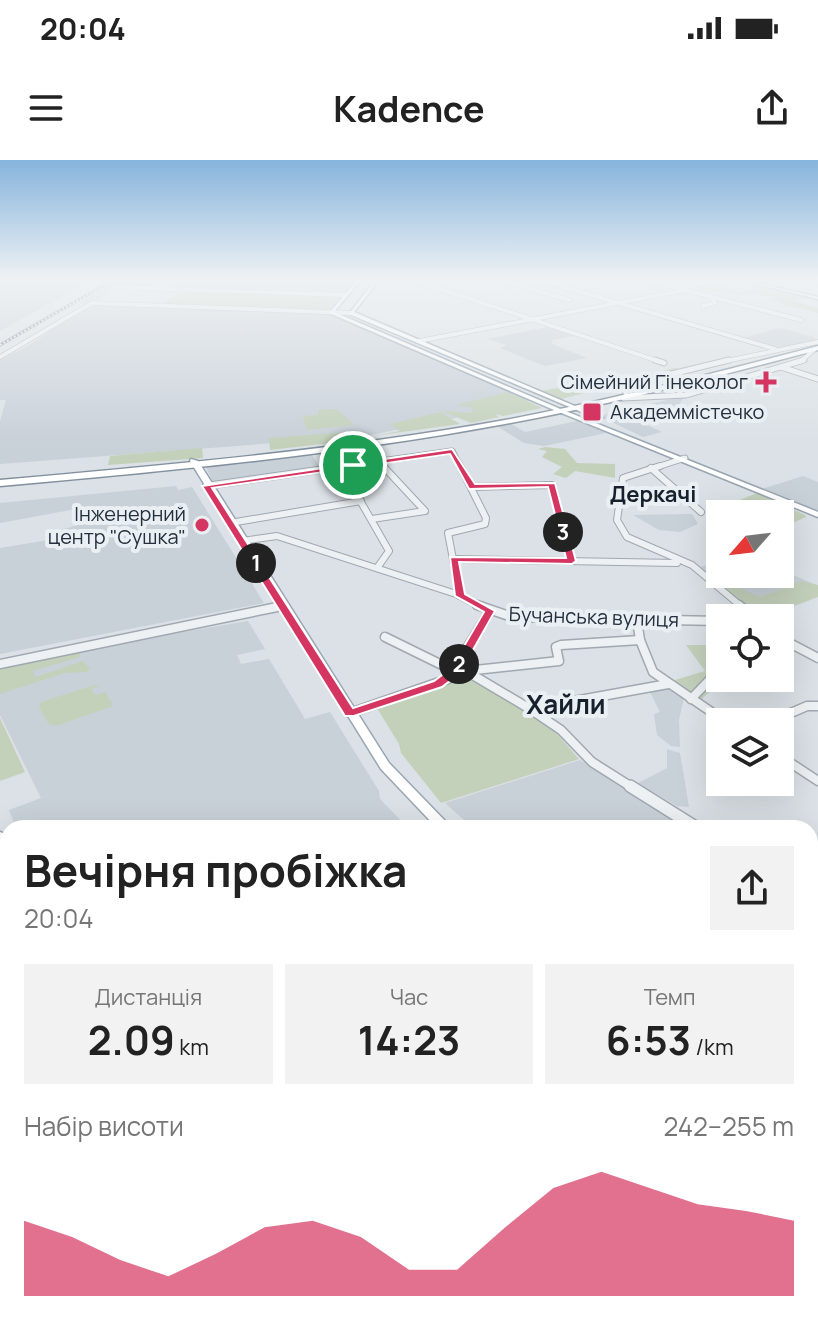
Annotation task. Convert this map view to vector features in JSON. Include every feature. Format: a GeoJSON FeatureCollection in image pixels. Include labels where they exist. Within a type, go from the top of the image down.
{"type":"FeatureCollection","features":[{"type":"Feature","properties":{"kind":"highway"},"geometry":{"type":"LineString","coordinates":[[0,480],[194,463],[397,440],[575,407],[817,346]]}},
{"type":"Feature","properties":{"kind":"main road"},"geometry":{"type":"LineString","coordinates":[[382,335],[818,515]]}},
{"type":"Feature","properties":{"kind":"main road"},"geometry":{"type":"LineString","coordinates":[[390,338],[406,335],[540,391],[660,448]]}},
{"type":"Feature","properties":{"kind":"main road"},"geometry":{"type":"LineString","coordinates":[[416,350],[433,346]]}},
{"type":"Feature","properties":{"kind":"main road"},"geometry":{"type":"LineString","coordinates":[[525,396],[522,391],[540,391]]}},
{"type":"Feature","properties":{"kind":"main road"},"geometry":{"type":"LineString","coordinates":[[588,421],[602,424],[605,422],[603,420]]}},
{"type":"Feature","properties":{"kind":"main road"},"geometry":{"type":"LineString","coordinates":[[194,463],[385,766],[437,820]]}},
{"type":"Feature","properties":{"kind":"street"},"geometry":{"type":"LineString","coordinates":[[0,357],[37,335]]}},
{"type":"Feature","properties":{"kind":"street"},"geometry":{"type":"LineString","coordinates":[[419,341],[451,335]]}},
{"type":"Feature","properties":{"kind":"street"},"geometry":{"type":"LineString","coordinates":[[579,335],[664,363]]}},
{"type":"Feature","properties":{"kind":"street"},"geometry":{"type":"LineString","coordinates":[[727,335],[775,349]]}},
{"type":"Feature","properties":{"kind":"street"},"geometry":{"type":"LineString","coordinates":[[817,346],[806,359],[686,395],[624,396],[629,387],[639,382],[775,349],[817,346]]}},
{"type":"Feature","properties":{"kind":"street"},"geometry":{"type":"LineString","coordinates":[[781,367],[818,379]]}},
{"type":"Feature","properties":{"kind":"street"},"geometry":{"type":"LineString","coordinates":[[206,486],[452,451],[472,487],[486,523],[448,532],[460,596]]}},
{"type":"Feature","properties":{"kind":"street"},"geometry":{"type":"LineString","coordinates":[[681,563],[627,537],[617,520],[623,478],[685,458]]}},
{"type":"Feature","properties":{"kind":"street"},"geometry":{"type":"LineString","coordinates":[[372,519],[425,509],[379,462]]}},
{"type":"Feature","properties":{"kind":"street"},"geometry":{"type":"LineString","coordinates":[[651,468],[701,512]]}},
{"type":"Feature","properties":{"kind":"street"},"geometry":{"type":"LineString","coordinates":[[342,469],[389,551],[377,568]]}},
{"type":"Feature","properties":{"kind":"street"},"geometry":{"type":"LineString","coordinates":[[472,487],[552,485],[572,561]]}},
{"type":"Feature","properties":{"kind":"street"},"geometry":{"type":"LineString","coordinates":[[230,523],[361,501]]}},
{"type":"Feature","properties":{"kind":"street","name":"Бучанська вулиця"},"geometry":{"type":"LineString","coordinates":[[242,541],[277,536],[460,596],[490,611],[524,618],[706,621]]}},
{"type":"Feature","properties":{"kind":"street"},"geometry":{"type":"LineString","coordinates":[[454,559],[681,563],[692,565],[738,604]]}},
{"type":"Feature","properties":{"kind":"street"},"geometry":{"type":"LineString","coordinates":[[0,664],[282,606]]}},
{"type":"Feature","properties":{"kind":"street"},"geometry":{"type":"LineString","coordinates":[[461,671],[490,611]]}},
{"type":"Feature","properties":{"kind":"street"},"geometry":{"type":"LineString","coordinates":[[637,620],[640,640],[653,672],[706,709]]}},
{"type":"Feature","properties":{"kind":"street"},"geometry":{"type":"LineString","coordinates":[[385,637],[461,671],[530,709],[561,730],[583,756],[684,820]]}},
{"type":"Feature","properties":{"kind":"street"},"geometry":{"type":"LineString","coordinates":[[350,713],[438,684],[461,671],[559,661],[556,647],[561,645],[640,640]]}},
{"type":"Feature","properties":{"kind":"street"},"geometry":{"type":"LineString","coordinates":[[794,645],[818,658]]}},
{"type":"Feature","properties":{"kind":"street"},"geometry":{"type":"LineString","coordinates":[[691,699],[706,683]]}},
{"type":"Feature","properties":{"kind":"street"},"geometry":{"type":"LineString","coordinates":[[530,709],[668,684]]}},
{"type":"Feature","properties":{"kind":"street"},"geometry":{"type":"LineString","coordinates":[[794,712],[807,706],[818,706]]}},
{"type":"Feature","properties":{"kind":"street"},"geometry":{"type":"LineString","coordinates":[[794,765],[818,781]]}},
{"type":"Feature","properties":{"kind":"shaded area"},"geometry":{"type":"Polygon","coordinates":[[[45,335],[379,335],[531,400],[366,436],[0,464],[0,421],[6,400],[0,400],[0,360],[45,335]]]}},
{"type":"Feature","properties":{"kind":"shaded area"},"geometry":{"type":"Polygon","coordinates":[[[509,335],[570,335],[574,336],[553,340],[552,344],[587,358],[545,366],[500,348],[507,345],[487,339],[509,335]]]}},
{"type":"Feature","properties":{"kind":"shaded area"},"geometry":{"type":"Polygon","coordinates":[[[755,335],[805,335],[818,342],[774,348],[742,338],[755,335]]]}},
{"type":"Feature","properties":{"kind":"shaded area"},"geometry":{"type":"Polygon","coordinates":[[[684,396],[675,413],[645,424],[662,432],[643,437],[599,416],[684,396]]]}},
{"type":"Feature","properties":{"kind":"shaded area"},"geometry":{"type":"Polygon","coordinates":[[[577,421],[606,433],[544,446],[524,443],[497,426],[510,423],[525,432],[577,421]]]}},
{"type":"Feature","properties":{"kind":"shaded area"},"geometry":{"type":"Polygon","coordinates":[[[312,455],[321,469],[213,483],[206,467],[312,455]]]}},
{"type":"Feature","properties":{"kind":"shaded area"},"geometry":{"type":"Polygon","coordinates":[[[803,476],[818,482],[818,513],[794,500],[762,489],[803,476]]]}},
{"type":"Feature","properties":{"kind":"shaded area"},"geometry":{"type":"Polygon","coordinates":[[[176,486],[178,490],[192,487],[264,603],[0,654],[0,548],[61,538],[57,531],[86,523],[76,509],[0,523],[0,503],[176,486]]]}},
{"type":"Feature","properties":{"kind":"shaded area"},"geometry":{"type":"Polygon","coordinates":[[[692,514],[698,524],[680,532],[659,530],[633,515],[692,514]]]}},
{"type":"Feature","properties":{"kind":"shaded area"},"geometry":{"type":"Polygon","coordinates":[[[794,575],[818,586],[778,604],[743,604],[723,588],[794,588],[794,575]]]}},
{"type":"Feature","properties":{"kind":"shaded area"},"geometry":{"type":"Polygon","coordinates":[[[248,621],[265,649],[237,655],[241,664],[269,659],[305,719],[330,712],[379,791],[380,799],[400,820],[13,820],[9,810],[41,798],[0,715],[0,670],[135,640],[248,621]]]}},
{"type":"Feature","properties":{"kind":"shaded area"},"geometry":{"type":"Polygon","coordinates":[[[667,686],[684,698],[679,720],[680,747],[671,746],[657,735],[654,714],[660,712],[648,688],[667,686]]]}},
{"type":"Feature","properties":{"kind":"shaded area"},"geometry":{"type":"Polygon","coordinates":[[[667,749],[680,753],[689,807],[677,806],[638,783],[667,768],[667,749]]]}},
{"type":"Feature","properties":{"kind":"shaded area"},"geometry":{"type":"Polygon","coordinates":[[[580,760],[679,820],[464,820],[445,803],[580,760]]]}},
{"type":"Feature","properties":{"kind":"green space"},"geometry":{"type":"Polygon","coordinates":[[[679,369],[561,399],[542,391],[604,385],[679,369]]]}},
{"type":"Feature","properties":{"kind":"green space"},"geometry":{"type":"Polygon","coordinates":[[[508,392],[542,408],[503,416],[495,414],[499,417],[471,423],[444,412],[472,412],[473,408],[456,405],[508,392]]]}},
{"type":"Feature","properties":{"kind":"green space"},"geometry":{"type":"Polygon","coordinates":[[[337,409],[354,425],[307,430],[303,416],[318,415],[318,410],[337,409]]]}},
{"type":"Feature","properties":{"kind":"green space"},"geometry":{"type":"Polygon","coordinates":[[[440,412],[460,424],[373,436],[400,431],[390,424],[440,412]]]}},
{"type":"Feature","properties":{"kind":"green space"},"geometry":{"type":"Polygon","coordinates":[[[360,431],[366,439],[270,450],[269,438],[360,431]]]}},
{"type":"Feature","properties":{"kind":"green space"},"geometry":{"type":"Polygon","coordinates":[[[202,448],[203,458],[108,465],[110,456],[202,448]]]}},
{"type":"Feature","properties":{"kind":"green space"},"geometry":{"type":"Polygon","coordinates":[[[538,449],[565,449],[577,463],[615,464],[615,478],[575,471],[566,478],[553,474],[562,467],[542,457],[547,451],[538,449]]]}},
{"type":"Feature","properties":{"kind":"green space"},"geometry":{"type":"Polygon","coordinates":[[[757,493],[772,500],[740,500],[757,493]]]}},
{"type":"Feature","properties":{"kind":"green space"},"geometry":{"type":"Polygon","coordinates":[[[794,510],[805,515],[794,522],[794,510]]]}},
{"type":"Feature","properties":{"kind":"green space"},"geometry":{"type":"Polygon","coordinates":[[[802,581],[818,585],[818,597],[794,606],[745,604],[724,588],[740,588],[760,597],[784,588],[794,588],[794,584],[802,581]]]}},
{"type":"Feature","properties":{"kind":"green space"},"geometry":{"type":"Polygon","coordinates":[[[686,645],[706,645],[706,692],[709,692],[700,701],[668,682],[705,671],[686,645]]]}},
{"type":"Feature","properties":{"kind":"green space"},"geometry":{"type":"Polygon","coordinates":[[[74,651],[80,657],[32,671],[36,677],[83,661],[90,669],[87,672],[65,673],[0,694],[0,667],[74,651]]]}},
{"type":"Feature","properties":{"kind":"green space"},"geometry":{"type":"Polygon","coordinates":[[[458,675],[470,676],[549,725],[579,759],[441,803],[401,753],[399,744],[377,708],[439,689],[458,675]]]}},
{"type":"Feature","properties":{"kind":"green space"},"geometry":{"type":"Polygon","coordinates":[[[100,686],[91,689],[95,695],[105,692],[112,703],[111,707],[56,726],[49,724],[39,707],[41,702],[100,686]]]}},
{"type":"Feature","properties":{"kind":"green space"},"geometry":{"type":"Polygon","coordinates":[[[0,718],[25,772],[0,781],[0,718]]]}},
{"type":"Feature","properties":{"kind":"railway"},"geometry":{"type":"LineString","coordinates":[[0,345],[18,335]]}},
{"type":"Feature","properties":{"kind":"place","name":"Сімейний Гінеколог"},"geometry":{"type":"Point","coordinates":[766,382]}},
{"type":"Feature","properties":{"kind":"place","name":"Академмістечко"},"geometry":{"type":"Point","coordinates":[592,412]}},
{"type":"Feature","properties":{"kind":"place","name":"Інженерний центр \"Сушка\""},"geometry":{"type":"Point","coordinates":[202,525]}},
{"type":"Feature","properties":{"kind":"district","name":"Деркачі"},"geometry":{"type":"Point","coordinates":[653,494]}},
{"type":"Feature","properties":{"kind":"district","name":"Хайли"},"geometry":{"type":"Point","coordinates":[566,705]}},
{"type":"Feature","properties":{"kind":"route"},"geometry":{"type":"LineString","coordinates":[[452,451],[472,487],[552,485],[572,561],[454,559],[460,596],[490,611],[456,670],[438,684],[350,713],[206,486],[342,469],[353,465],[452,451]]}}]}
